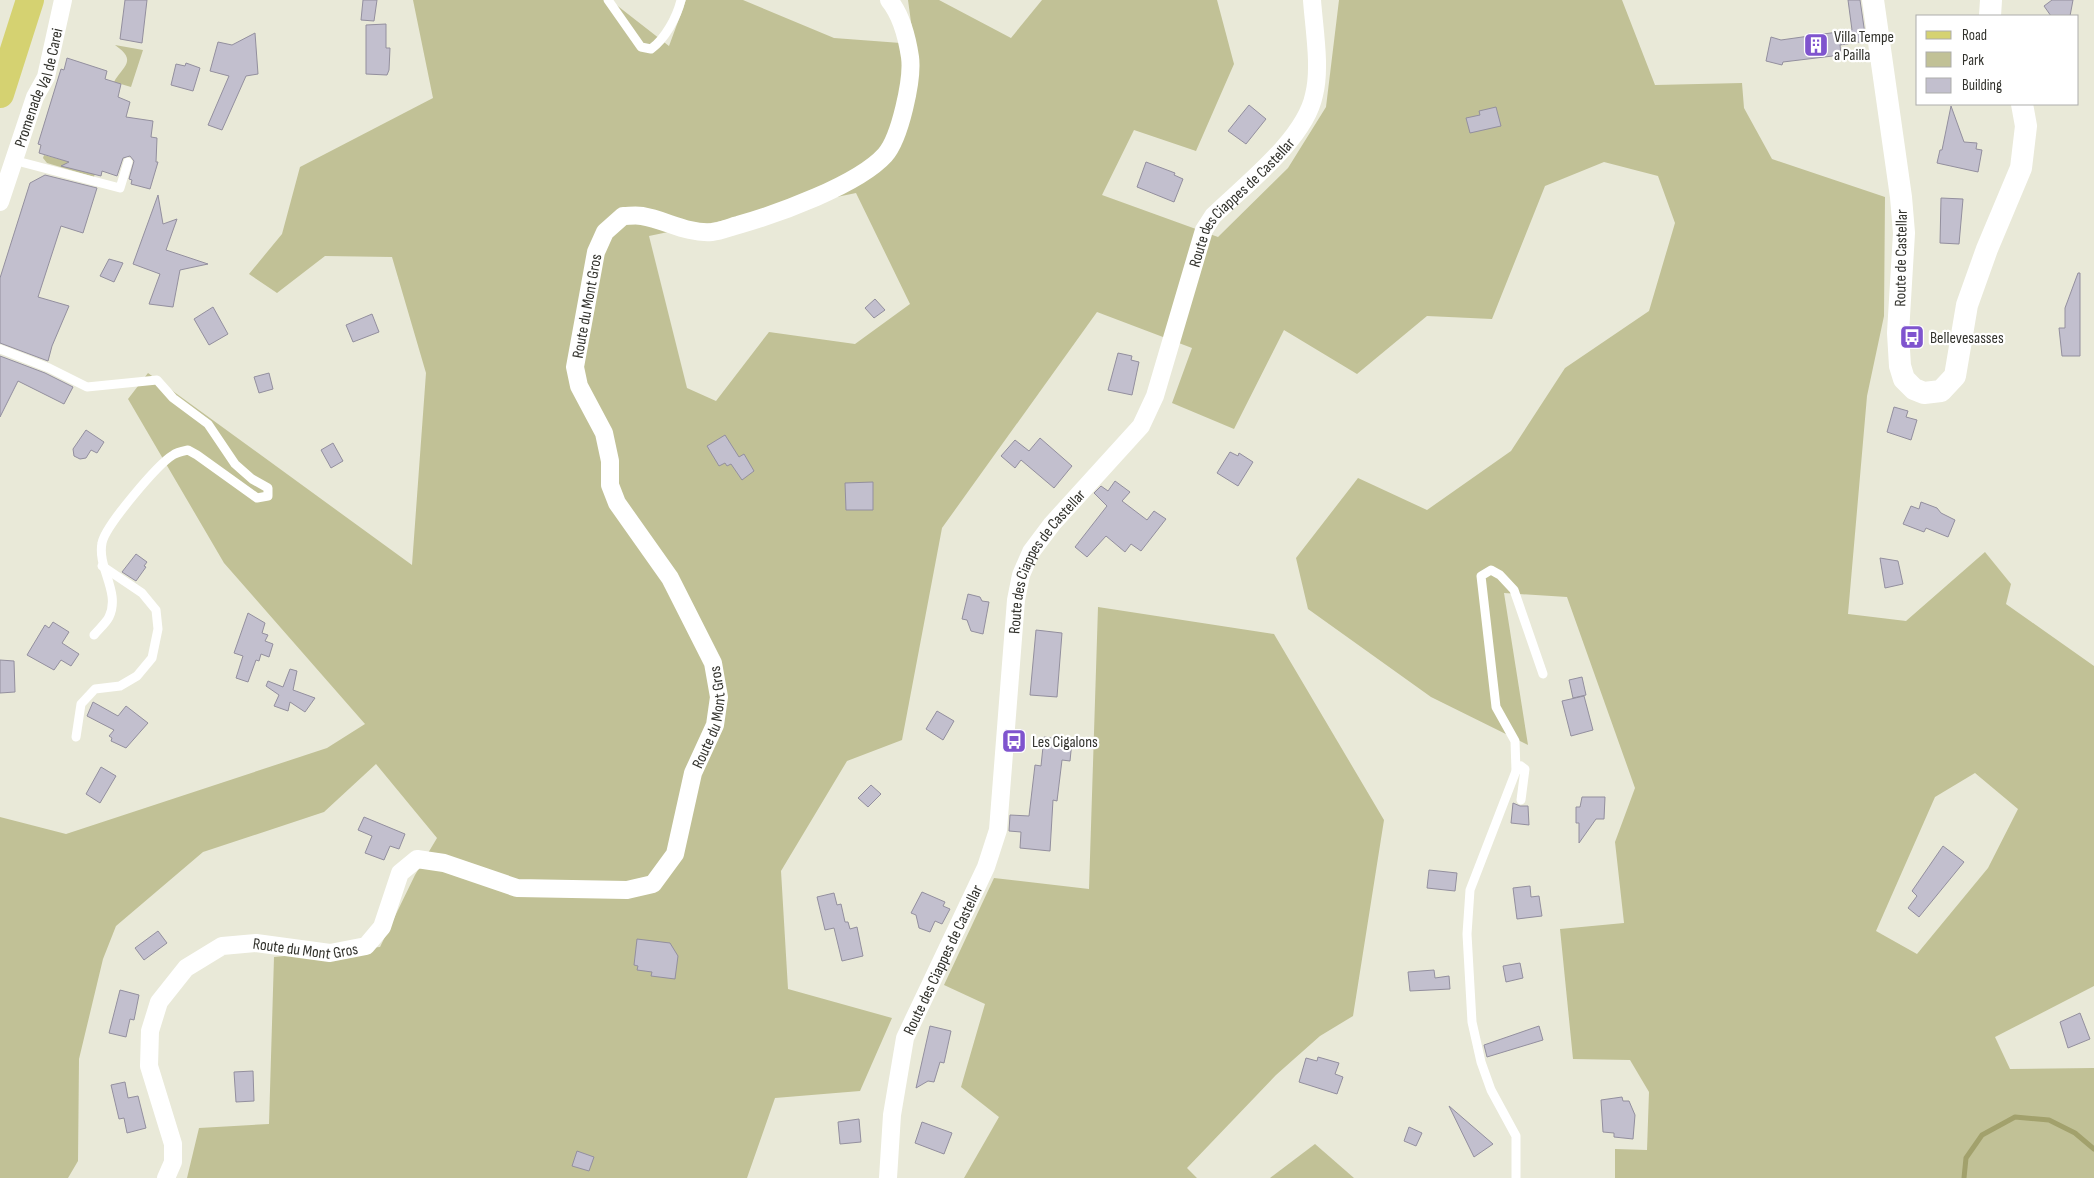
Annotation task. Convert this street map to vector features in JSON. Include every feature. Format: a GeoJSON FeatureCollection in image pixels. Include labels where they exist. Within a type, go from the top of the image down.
{"type":"FeatureCollection","features":[{"type":"Feature","properties":{"kind":"main road"},"geometry":{"type":"LineString","coordinates":[[0,94],[30,0]]}},
{"type":"Feature","properties":{"kind":"street","name":"Promenade Val de Carei"},"geometry":{"type":"LineString","coordinates":[[0,202],[35,97],[46,77],[64,0]]}},
{"type":"Feature","properties":{"kind":"street","name":"Route du Mont Gros"},"geometry":{"type":"LineString","coordinates":[[166,1178],[173,1162],[173,1144],[149,1066],[150,1031],[158,1002],[186,968],[222,946],[256,943],[330,953],[366,946],[382,927],[400,873],[417,859],[444,863],[517,888],[627,890],[653,884],[675,854],[693,773],[715,725],[719,697],[713,663],[670,578],[617,503],[610,485],[610,461],[604,433],[579,386],[574,367],[596,252],[605,232],[623,216],[642,216],[683,230],[713,232],[778,214],[860,174],[885,154],[897,133],[905,102],[910,59],[906,34],[896,8],[889,0]]}},
{"type":"Feature","properties":{"kind":"street","name":"Route des Ciappes de Castellar"},"geometry":{"type":"LineString","coordinates":[[888,1178],[892,1116],[905,1038],[986,867],[998,830],[1016,600],[1021,575],[1031,552],[1052,524],[1141,426],[1154,396],[1204,230],[1213,216],[1295,136],[1309,114],[1315,93],[1312,0]]}},
{"type":"Feature","properties":{"kind":"street","name":"Route de Castellar"},"geometry":{"type":"LineString","coordinates":[[1873,0],[1901,197],[1904,232],[1898,333],[1900,366],[1908,384],[1924,393],[1941,391],[1955,376],[1967,305],[1987,249],[2021,168],[2026,126],[2022,105]]}},
{"type":"Feature","properties":{"kind":"street"},"geometry":{"type":"LineString","coordinates":[[1990,15],[1991,0]]}},
{"type":"Feature","properties":{"kind":"lane"},"geometry":{"type":"LineString","coordinates":[[608,0],[641,48],[651,49],[660,43],[679,9],[681,0]]}},
{"type":"Feature","properties":{"kind":"lane"},"geometry":{"type":"LineString","coordinates":[[13,160],[120,188],[128,162]]}},
{"type":"Feature","properties":{"kind":"lane"},"geometry":{"type":"LineString","coordinates":[[0,350],[49,368],[87,388],[157,380],[173,398],[208,424],[235,464],[252,479],[268,488],[268,496],[257,498],[198,454],[188,450],[172,455],[128,500],[102,542],[102,565],[109,581],[112,597],[109,616],[94,635]]}},
{"type":"Feature","properties":{"kind":"lane"},"geometry":{"type":"LineString","coordinates":[[76,737],[81,704],[95,689],[120,686],[137,676],[152,658],[158,629],[156,610],[142,593],[102,565]]}},
{"type":"Feature","properties":{"kind":"lane"},"geometry":{"type":"LineString","coordinates":[[1516,1178],[1516,1136],[1491,1090],[1481,1062],[1472,1022],[1467,934],[1470,890],[1516,770],[1515,742],[1496,707],[1481,576],[1491,570],[1500,575],[1514,590],[1543,674]]}},
{"type":"Feature","properties":{"kind":"lane"},"geometry":{"type":"LineString","coordinates":[[1516,770],[1520,766],[1525,770],[1521,800]]}},
{"type":"Feature","properties":{"kind":"green space"},"geometry":{"type":"Polygon","coordinates":[[[413,0],[610,0],[669,46],[686,0],[743,0],[834,38],[914,44],[908,0],[939,0],[1011,38],[1042,0],[1217,0],[1234,64],[1196,151],[1134,130],[1102,195],[1218,237],[1288,168],[1326,107],[1339,0],[1622,0],[1655,85],[1742,83],[1744,108],[1772,159],[1885,197],[1884,316],[1867,396],[1848,614],[1906,621],[1985,552],[2011,584],[2006,604],[2094,666],[2094,986],[1995,1037],[2010,1069],[2094,1068],[2094,1178],[1615,1178],[1615,1149],[1647,1150],[1649,1092],[1630,1060],[1573,1059],[1560,929],[1624,923],[1615,842],[1635,788],[1567,597],[1504,593],[1528,745],[1431,697],[1308,609],[1296,558],[1358,478],[1427,510],[1511,451],[1565,368],[1649,311],[1675,223],[1658,176],[1604,162],[1545,186],[1492,319],[1427,316],[1357,374],[1284,330],[1234,429],[1172,403],[1192,348],[1097,312],[942,528],[902,740],[847,761],[781,871],[788,989],[892,1018],[860,1091],[775,1098],[747,1178],[187,1178],[199,1128],[269,1124],[274,957],[380,947],[415,875],[437,838],[376,764],[324,812],[203,852],[116,926],[103,959],[79,1059],[78,1161],[68,1178],[0,1178],[0,817],[66,834],[327,748],[365,724],[224,563],[128,399],[148,373],[412,565],[426,373],[392,257],[325,256],[277,293],[249,274],[282,234],[300,167],[433,98],[413,0]],[[856,193],[649,236],[687,388],[716,401],[769,332],[855,344],[910,304],[856,193]],[[1975,773],[1935,797],[1876,931],[1917,954],[1988,868],[2018,809],[1975,773]]]}},
{"type":"Feature","properties":{"kind":"green space"},"geometry":{"type":"Polygon","coordinates":[[[115,45],[143,50],[131,87],[114,82],[127,64],[126,55],[115,45]]]}},
{"type":"Feature","properties":{"kind":"green space"},"geometry":{"type":"Polygon","coordinates":[[[44,155],[96,169],[94,177],[47,163],[43,158],[44,155]]]}},
{"type":"Feature","properties":{"kind":"green space"},"geometry":{"type":"Polygon","coordinates":[[[1098,607],[1274,634],[1384,820],[1353,1016],[1320,1036],[1276,1075],[1187,1168],[1197,1178],[964,1178],[999,1117],[961,1087],[985,1004],[944,985],[994,878],[1089,889],[1098,607]]]}},
{"type":"Feature","properties":{"kind":"green space"},"geometry":{"type":"Polygon","coordinates":[[[1315,1144],[1354,1178],[1270,1178],[1315,1144]]]}},
{"type":"Feature","properties":{"kind":"building"},"geometry":{"type":"Polygon","coordinates":[[[125,0],[147,0],[142,43],[120,39],[125,0]]]}},
{"type":"Feature","properties":{"kind":"building"},"geometry":{"type":"Polygon","coordinates":[[[363,0],[377,0],[374,21],[361,20],[363,0]]]}},
{"type":"Feature","properties":{"kind":"building"},"geometry":{"type":"Polygon","coordinates":[[[1848,0],[1860,0],[1866,41],[1840,45],[1841,55],[1783,62],[1782,65],[1766,61],[1771,37],[1781,40],[1852,30],[1848,0]]]}},
{"type":"Feature","properties":{"kind":"building"},"geometry":{"type":"Polygon","coordinates":[[[2052,0],[2073,0],[2070,15],[2050,15],[2044,6],[2052,0]]]}},
{"type":"Feature","properties":{"kind":"building"},"geometry":{"type":"Polygon","coordinates":[[[386,24],[386,48],[390,48],[387,75],[366,74],[366,25],[386,24]]]}},
{"type":"Feature","properties":{"kind":"building"},"geometry":{"type":"Polygon","coordinates":[[[255,33],[258,74],[246,76],[222,130],[208,125],[229,76],[210,71],[218,42],[232,45],[255,33]]]}},
{"type":"Feature","properties":{"kind":"building"},"geometry":{"type":"Polygon","coordinates":[[[67,58],[107,71],[105,79],[121,84],[118,97],[130,102],[126,117],[153,121],[151,137],[157,138],[156,162],[158,162],[150,189],[131,184],[132,180],[129,179],[134,161],[130,156],[123,158],[117,176],[102,171],[101,176],[61,166],[69,162],[39,153],[41,145],[38,144],[61,69],[64,70],[67,58]]]}},
{"type":"Feature","properties":{"kind":"building"},"geometry":{"type":"Polygon","coordinates":[[[186,63],[200,68],[193,91],[171,85],[176,64],[185,66],[186,63]]]}},
{"type":"Feature","properties":{"kind":"building"},"geometry":{"type":"Polygon","coordinates":[[[1249,105],[1266,119],[1246,144],[1228,131],[1249,105]]]}},
{"type":"Feature","properties":{"kind":"building"},"geometry":{"type":"Polygon","coordinates":[[[1951,106],[1964,142],[1977,143],[1976,149],[1982,150],[1978,172],[1937,163],[1940,150],[1942,150],[1951,106]]]}},
{"type":"Feature","properties":{"kind":"building"},"geometry":{"type":"Polygon","coordinates":[[[1496,107],[1501,126],[1470,133],[1466,118],[1480,115],[1479,111],[1496,107]]]}},
{"type":"Feature","properties":{"kind":"building"},"geometry":{"type":"Polygon","coordinates":[[[1146,162],[1175,173],[1174,175],[1183,179],[1174,202],[1137,187],[1146,162]]]}},
{"type":"Feature","properties":{"kind":"building"},"geometry":{"type":"Polygon","coordinates":[[[45,175],[97,188],[83,233],[61,226],[38,297],[69,306],[52,346],[48,361],[0,343],[0,278],[30,183],[45,175]]]}},
{"type":"Feature","properties":{"kind":"building"},"geometry":{"type":"Polygon","coordinates":[[[158,195],[163,224],[177,219],[166,250],[208,264],[180,270],[173,307],[149,304],[160,274],[133,264],[158,195]]]}},
{"type":"Feature","properties":{"kind":"building"},"geometry":{"type":"Polygon","coordinates":[[[1941,198],[1963,199],[1959,244],[1940,243],[1941,198]]]}},
{"type":"Feature","properties":{"kind":"building"},"geometry":{"type":"Polygon","coordinates":[[[109,259],[123,263],[114,282],[100,276],[109,259]]]}},
{"type":"Feature","properties":{"kind":"building"},"geometry":{"type":"Polygon","coordinates":[[[2078,273],[2080,273],[2080,356],[2062,356],[2059,328],[2065,328],[2065,308],[2078,273]]]}},
{"type":"Feature","properties":{"kind":"building"},"geometry":{"type":"Polygon","coordinates":[[[875,299],[885,310],[874,318],[865,308],[875,299]]]}},
{"type":"Feature","properties":{"kind":"building"},"geometry":{"type":"Polygon","coordinates":[[[213,307],[228,334],[209,345],[194,319],[213,307]]]}},
{"type":"Feature","properties":{"kind":"building"},"geometry":{"type":"Polygon","coordinates":[[[372,314],[379,332],[353,342],[346,325],[372,314]]]}},
{"type":"Feature","properties":{"kind":"building"},"geometry":{"type":"Polygon","coordinates":[[[1118,353],[1132,356],[1131,360],[1139,362],[1132,395],[1108,390],[1118,353]]]}},
{"type":"Feature","properties":{"kind":"building"},"geometry":{"type":"Polygon","coordinates":[[[0,356],[45,373],[73,387],[64,404],[18,381],[0,417],[0,356]]]}},
{"type":"Feature","properties":{"kind":"building"},"geometry":{"type":"Polygon","coordinates":[[[269,373],[273,389],[259,393],[254,377],[269,373]]]}},
{"type":"Feature","properties":{"kind":"building"},"geometry":{"type":"Polygon","coordinates":[[[1894,407],[1908,411],[1906,417],[1917,420],[1911,440],[1887,432],[1894,407]]]}},
{"type":"Feature","properties":{"kind":"building"},"geometry":{"type":"Polygon","coordinates":[[[86,430],[104,442],[97,453],[91,450],[86,458],[80,459],[74,456],[73,449],[86,430]]]}},
{"type":"Feature","properties":{"kind":"building"},"geometry":{"type":"Polygon","coordinates":[[[725,435],[739,457],[744,454],[754,471],[742,480],[731,464],[727,466],[725,463],[719,466],[707,446],[725,435]]]}},
{"type":"Feature","properties":{"kind":"building"},"geometry":{"type":"Polygon","coordinates":[[[1040,438],[1072,466],[1054,488],[1021,460],[1015,468],[1001,456],[1015,440],[1029,451],[1040,438]]]}},
{"type":"Feature","properties":{"kind":"building"},"geometry":{"type":"Polygon","coordinates":[[[333,443],[343,461],[331,468],[321,450],[333,443]]]}},
{"type":"Feature","properties":{"kind":"building"},"geometry":{"type":"Polygon","coordinates":[[[1230,452],[1238,456],[1239,453],[1253,462],[1238,486],[1217,473],[1230,452]]]}},
{"type":"Feature","properties":{"kind":"building"},"geometry":{"type":"Polygon","coordinates":[[[1115,481],[1130,492],[1122,501],[1147,520],[1154,511],[1166,519],[1141,551],[1131,544],[1125,552],[1106,536],[1087,557],[1075,547],[1107,506],[1094,493],[1101,486],[1108,491],[1115,481]]]}},
{"type":"Feature","properties":{"kind":"building"},"geometry":{"type":"Polygon","coordinates":[[[873,482],[873,510],[846,510],[845,483],[873,482]]]}},
{"type":"Feature","properties":{"kind":"building"},"geometry":{"type":"Polygon","coordinates":[[[1921,502],[1937,508],[1941,513],[1955,520],[1948,537],[1926,528],[1924,532],[1903,524],[1911,506],[1919,509],[1921,502]]]}},
{"type":"Feature","properties":{"kind":"building"},"geometry":{"type":"Polygon","coordinates":[[[136,554],[147,562],[144,566],[146,567],[136,581],[122,572],[136,554]]]}},
{"type":"Feature","properties":{"kind":"building"},"geometry":{"type":"Polygon","coordinates":[[[1880,558],[1898,561],[1903,584],[1885,588],[1880,558]]]}},
{"type":"Feature","properties":{"kind":"building"},"geometry":{"type":"Polygon","coordinates":[[[968,594],[980,597],[982,601],[989,602],[983,634],[971,631],[967,620],[962,619],[968,594]]]}},
{"type":"Feature","properties":{"kind":"building"},"geometry":{"type":"Polygon","coordinates":[[[248,613],[265,623],[262,633],[268,635],[265,641],[273,644],[269,657],[261,654],[259,661],[256,660],[248,682],[236,678],[243,656],[234,653],[248,613]]]}},
{"type":"Feature","properties":{"kind":"building"},"geometry":{"type":"Polygon","coordinates":[[[53,622],[69,632],[62,643],[79,654],[71,666],[61,660],[54,670],[27,655],[45,625],[49,628],[53,622]]]}},
{"type":"Feature","properties":{"kind":"building"},"geometry":{"type":"Polygon","coordinates":[[[1036,630],[1062,633],[1057,697],[1030,695],[1036,630]]]}},
{"type":"Feature","properties":{"kind":"building"},"geometry":{"type":"Polygon","coordinates":[[[0,660],[14,661],[15,692],[0,693],[0,660]]]}},
{"type":"Feature","properties":{"kind":"building"},"geometry":{"type":"Polygon","coordinates":[[[290,669],[297,671],[293,690],[315,698],[305,712],[290,702],[288,711],[274,706],[279,695],[266,686],[268,681],[283,687],[290,669]]]}},
{"type":"Feature","properties":{"kind":"building"},"geometry":{"type":"Polygon","coordinates":[[[1582,677],[1586,695],[1573,698],[1569,680],[1582,677]]]}},
{"type":"Feature","properties":{"kind":"building"},"geometry":{"type":"Polygon","coordinates":[[[1584,696],[1593,730],[1571,736],[1562,701],[1584,696]]]}},
{"type":"Feature","properties":{"kind":"building"},"geometry":{"type":"Polygon","coordinates":[[[93,702],[118,716],[126,706],[148,723],[126,748],[111,741],[112,738],[109,736],[114,730],[87,716],[93,702]]]}},
{"type":"Feature","properties":{"kind":"building"},"geometry":{"type":"Polygon","coordinates":[[[937,711],[954,721],[943,740],[926,729],[937,711]]]}},
{"type":"Feature","properties":{"kind":"building"},"geometry":{"type":"Polygon","coordinates":[[[1044,737],[1072,741],[1070,761],[1062,760],[1057,801],[1053,800],[1050,851],[1020,848],[1021,832],[1009,831],[1010,815],[1029,816],[1035,765],[1041,766],[1044,737]]]}},
{"type":"Feature","properties":{"kind":"building"},"geometry":{"type":"Polygon","coordinates":[[[101,767],[116,776],[100,803],[86,794],[101,767]]]}},
{"type":"Feature","properties":{"kind":"building"},"geometry":{"type":"Polygon","coordinates":[[[871,785],[881,794],[868,807],[858,798],[871,785]]]}},
{"type":"Feature","properties":{"kind":"building"},"geometry":{"type":"Polygon","coordinates":[[[1582,797],[1605,797],[1604,819],[1596,819],[1579,843],[1579,823],[1576,823],[1576,807],[1580,807],[1582,797]]]}},
{"type":"Feature","properties":{"kind":"building"},"geometry":{"type":"Polygon","coordinates":[[[1513,803],[1520,806],[1528,806],[1529,825],[1511,823],[1513,803]]]}},
{"type":"Feature","properties":{"kind":"building"},"geometry":{"type":"Polygon","coordinates":[[[364,817],[405,834],[399,849],[390,846],[384,860],[365,853],[372,836],[358,830],[364,817]]]}},
{"type":"Feature","properties":{"kind":"building"},"geometry":{"type":"Polygon","coordinates":[[[1943,846],[1964,862],[1919,917],[1908,908],[1917,896],[1912,891],[1943,846]]]}},
{"type":"Feature","properties":{"kind":"building"},"geometry":{"type":"Polygon","coordinates":[[[1429,870],[1457,873],[1455,891],[1427,888],[1429,870]]]}},
{"type":"Feature","properties":{"kind":"building"},"geometry":{"type":"Polygon","coordinates":[[[1530,886],[1531,897],[1539,896],[1542,916],[1517,919],[1513,888],[1530,886]]]}},
{"type":"Feature","properties":{"kind":"building"},"geometry":{"type":"Polygon","coordinates":[[[922,892],[945,902],[943,906],[950,909],[942,924],[935,921],[930,932],[919,928],[916,915],[911,913],[922,892]]]}},
{"type":"Feature","properties":{"kind":"building"},"geometry":{"type":"Polygon","coordinates":[[[834,893],[837,905],[841,904],[845,922],[848,922],[850,929],[857,927],[863,956],[842,961],[834,928],[825,930],[817,897],[834,893]]]}},
{"type":"Feature","properties":{"kind":"building"},"geometry":{"type":"Polygon","coordinates":[[[158,931],[167,943],[144,960],[135,948],[158,931]]]}},
{"type":"Feature","properties":{"kind":"building"},"geometry":{"type":"Polygon","coordinates":[[[637,939],[670,943],[678,956],[675,979],[651,976],[652,972],[637,970],[638,966],[634,965],[637,939]]]}},
{"type":"Feature","properties":{"kind":"building"},"geometry":{"type":"Polygon","coordinates":[[[1520,963],[1523,978],[1506,982],[1503,966],[1520,963]]]}},
{"type":"Feature","properties":{"kind":"building"},"geometry":{"type":"Polygon","coordinates":[[[1434,970],[1435,978],[1449,976],[1450,989],[1410,991],[1408,972],[1434,970]]]}},
{"type":"Feature","properties":{"kind":"building"},"geometry":{"type":"Polygon","coordinates":[[[120,990],[139,995],[134,1020],[130,1019],[126,1037],[109,1033],[120,990]]]}},
{"type":"Feature","properties":{"kind":"building"},"geometry":{"type":"Polygon","coordinates":[[[2080,1013],[2090,1039],[2068,1048],[2060,1022],[2080,1013]]]}},
{"type":"Feature","properties":{"kind":"building"},"geometry":{"type":"Polygon","coordinates":[[[930,1026],[951,1031],[944,1063],[940,1062],[934,1082],[928,1081],[916,1088],[930,1026]]]}},
{"type":"Feature","properties":{"kind":"building"},"geometry":{"type":"Polygon","coordinates":[[[1539,1026],[1543,1040],[1487,1057],[1484,1045],[1539,1026]]]}},
{"type":"Feature","properties":{"kind":"building"},"geometry":{"type":"Polygon","coordinates":[[[1318,1057],[1339,1063],[1335,1074],[1343,1077],[1337,1094],[1299,1082],[1306,1058],[1317,1061],[1318,1057]]]}},
{"type":"Feature","properties":{"kind":"building"},"geometry":{"type":"Polygon","coordinates":[[[253,1071],[254,1101],[236,1102],[234,1072],[253,1071]]]}},
{"type":"Feature","properties":{"kind":"building"},"geometry":{"type":"Polygon","coordinates":[[[125,1082],[128,1098],[138,1096],[146,1128],[127,1133],[124,1118],[119,1119],[111,1085],[125,1082]]]}},
{"type":"Feature","properties":{"kind":"building"},"geometry":{"type":"Polygon","coordinates":[[[1622,1097],[1623,1101],[1629,1101],[1635,1115],[1633,1139],[1614,1137],[1614,1133],[1603,1132],[1601,1100],[1622,1097]]]}},
{"type":"Feature","properties":{"kind":"building"},"geometry":{"type":"Polygon","coordinates":[[[1449,1106],[1493,1144],[1474,1157],[1449,1106]]]}},
{"type":"Feature","properties":{"kind":"building"},"geometry":{"type":"Polygon","coordinates":[[[859,1119],[861,1142],[840,1144],[838,1122],[859,1119]]]}},
{"type":"Feature","properties":{"kind":"building"},"geometry":{"type":"Polygon","coordinates":[[[922,1122],[952,1133],[944,1154],[915,1143],[922,1122]]]}},
{"type":"Feature","properties":{"kind":"building"},"geometry":{"type":"Polygon","coordinates":[[[1409,1127],[1422,1133],[1416,1146],[1404,1141],[1409,1127]]]}},
{"type":"Feature","properties":{"kind":"building"},"geometry":{"type":"Polygon","coordinates":[[[577,1151],[594,1157],[589,1171],[572,1166],[577,1151]]]}},
{"type":"Feature","properties":{"kind":"waterway"},"geometry":{"type":"LineString","coordinates":[[1964,1178],[1966,1158],[1982,1135],[2015,1117],[2049,1120],[2075,1133],[2094,1149]]}},
{"type":"Feature","properties":{"kind":"place","name":"Villa Tempe a Pailla"},"geometry":{"type":"Point","coordinates":[1816,45]}},
{"type":"Feature","properties":{"kind":"place","name":"Bellevesasses"},"geometry":{"type":"Point","coordinates":[1912,337]}},
{"type":"Feature","properties":{"kind":"place","name":"Les Cigalons"},"geometry":{"type":"Point","coordinates":[1014,741]}}]}
